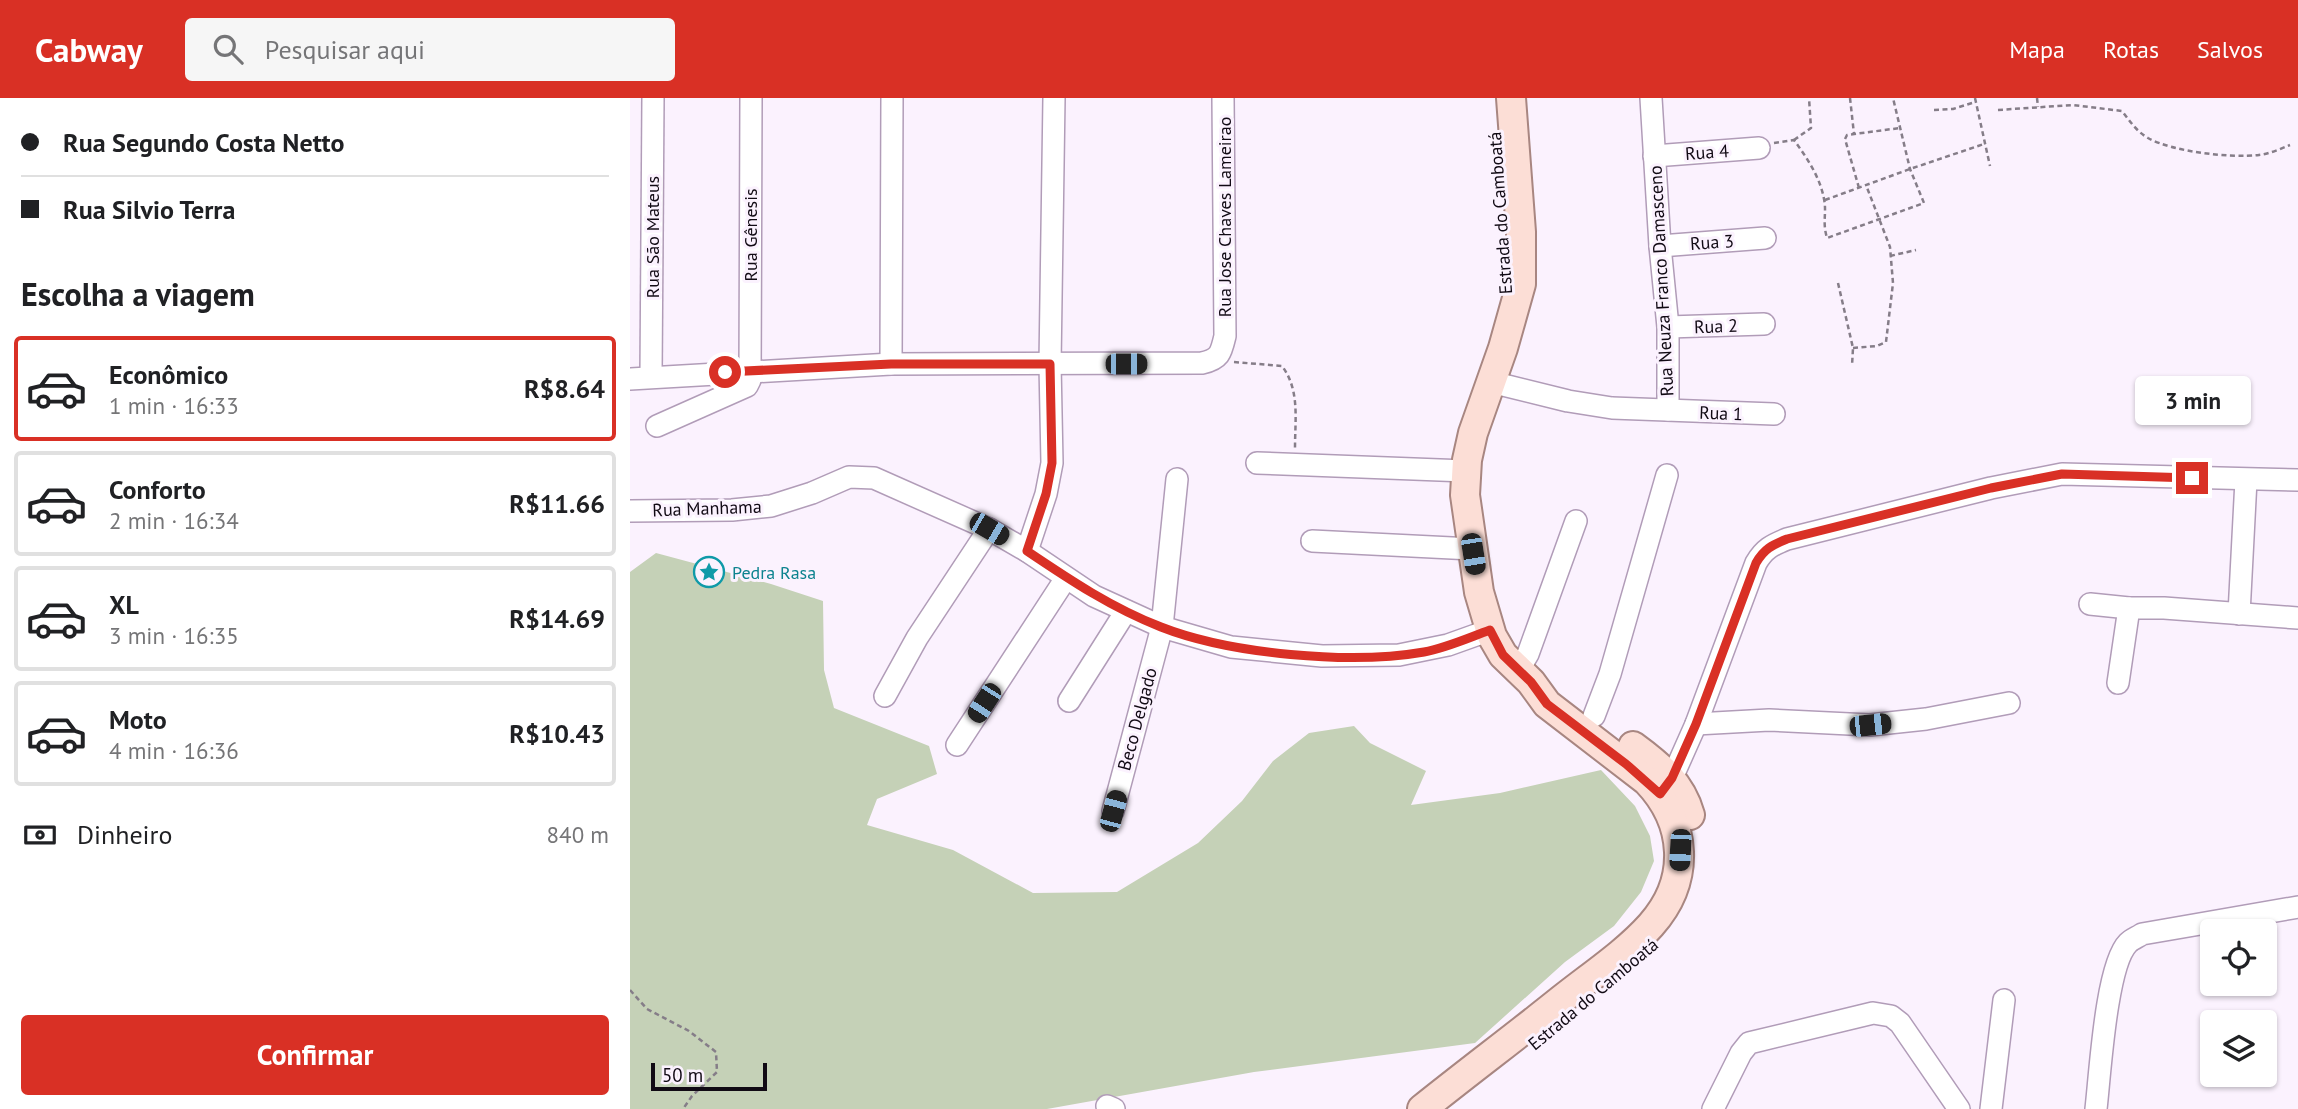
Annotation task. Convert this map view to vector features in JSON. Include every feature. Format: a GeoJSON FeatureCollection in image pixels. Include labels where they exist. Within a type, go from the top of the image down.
{"type":"FeatureCollection","features":[{"type":"Feature","properties":{"kind":"main road","name":"Estrada do Camboatá"},"geometry":{"type":"LineString","coordinates":[[1491,98],[1496,136],[1508,329]]}},
{"type":"Feature","properties":{"kind":"main road","name":"Estrada do Camboatá"},"geometry":{"type":"LineString","coordinates":[[1511,98],[1522,265],[1518,299],[1473,433],[1466,471],[1465,495],[1479,592],[1490,630],[1503,655],[1547,704],[1626,764],[1670,778]]}},
{"type":"Feature","properties":{"kind":"main road","name":"Estrada do Camboatá"},"geometry":{"type":"LineString","coordinates":[[1450,1109],[1653,922],[1663,909],[1676,876],[1680,850],[1670,778],[1564,693],[1524,677]]}},
{"type":"Feature","properties":{"kind":"main road","name":"Estrada do Camboatá"},"geometry":{"type":"LineString","coordinates":[[1422,1109],[1522,1042]]}},
{"type":"Feature","properties":{"kind":"street","name":"Rua São Mateus"},"geometry":{"type":"LineString","coordinates":[[641,377],[653,98]]}},
{"type":"Feature","properties":{"kind":"street","name":"Rua Gênesis"},"geometry":{"type":"LineString","coordinates":[[750,371],[751,98]]}},
{"type":"Feature","properties":{"kind":"street"},"geometry":{"type":"LineString","coordinates":[[891,364],[892,98]]}},
{"type":"Feature","properties":{"kind":"street"},"geometry":{"type":"LineString","coordinates":[[1027,551],[1046,494],[1052,463],[1050,364],[1054,98]]}},
{"type":"Feature","properties":{"kind":"street","name":"Rua Jose Chaves Lameirao"},"geometry":{"type":"LineString","coordinates":[[1213,361],[1221,352],[1225,337],[1223,98]]}},
{"type":"Feature","properties":{"kind":"street","name":"Rua Neuza Franco Damasceno"},"geometry":{"type":"LineString","coordinates":[[1491,382],[1594,405],[1668,410],[1668,327],[1651,98]]}},
{"type":"Feature","properties":{"kind":"street","name":"Rua 4"},"geometry":{"type":"LineString","coordinates":[[1654,156],[1759,149]]}},
{"type":"Feature","properties":{"kind":"street","name":"Rua 3"},"geometry":{"type":"LineString","coordinates":[[1660,246],[1765,238]]}},
{"type":"Feature","properties":{"kind":"street","name":"Rua 2"},"geometry":{"type":"LineString","coordinates":[[1668,327],[1763,324]]}},
{"type":"Feature","properties":{"kind":"street"},"geometry":{"type":"LineString","coordinates":[[641,377],[891,364],[1213,361]]}},
{"type":"Feature","properties":{"kind":"street"},"geometry":{"type":"LineString","coordinates":[[657,426],[747,386],[750,371]]}},
{"type":"Feature","properties":{"kind":"street","name":"Rua 1"},"geometry":{"type":"LineString","coordinates":[[1668,410],[1774,414]]}},
{"type":"Feature","properties":{"kind":"street"},"geometry":{"type":"LineString","coordinates":[[1257,464],[1466,471]]}},
{"type":"Feature","properties":{"kind":"street"},"geometry":{"type":"LineString","coordinates":[[1670,778],[1696,724],[1756,563],[1763,551],[1787,539],[1991,488],[2062,474],[2298,480]]}},
{"type":"Feature","properties":{"kind":"street"},"geometry":{"type":"LineString","coordinates":[[1594,716],[1610,674],[1667,475]]}},
{"type":"Feature","properties":{"kind":"street","name":"Rua Manhama"},"geometry":{"type":"LineString","coordinates":[[630,511],[732,510],[771,506],[812,493],[849,477],[874,478],[989,529],[1094,596],[1162,627],[1231,647],[1322,656],[1399,656],[1448,645],[1490,630]]}},
{"type":"Feature","properties":{"kind":"street","name":"Beco Delgado"},"geometry":{"type":"LineString","coordinates":[[1113,811],[1162,627],[1177,479]]}},
{"type":"Feature","properties":{"kind":"street"},"geometry":{"type":"LineString","coordinates":[[2239,614],[2246,480]]}},
{"type":"Feature","properties":{"kind":"street"},"geometry":{"type":"LineString","coordinates":[[1524,677],[1528,654],[1576,520]]}},
{"type":"Feature","properties":{"kind":"street"},"geometry":{"type":"LineString","coordinates":[[885,696],[917,638],[989,529]]}},
{"type":"Feature","properties":{"kind":"street"},"geometry":{"type":"LineString","coordinates":[[1312,541],[1472,549]]}},
{"type":"Feature","properties":{"kind":"street"},"geometry":{"type":"LineString","coordinates":[[957,745],[1066,578]]}},
{"type":"Feature","properties":{"kind":"street"},"geometry":{"type":"LineString","coordinates":[[2090,604],[2298,618]]}},
{"type":"Feature","properties":{"kind":"street"},"geometry":{"type":"LineString","coordinates":[[2118,683],[2129,608]]}},
{"type":"Feature","properties":{"kind":"street"},"geometry":{"type":"LineString","coordinates":[[1069,701],[1126,611]]}},
{"type":"Feature","properties":{"kind":"street"},"geometry":{"type":"LineString","coordinates":[[1696,724],[1769,720],[1870,725],[1926,719],[2008,703]]}},
{"type":"Feature","properties":{"kind":"street"},"geometry":{"type":"LineString","coordinates":[[2096,1109],[2112,984],[2119,958],[2129,942],[2143,934],[2298,907]]}},
{"type":"Feature","properties":{"kind":"street"},"geometry":{"type":"LineString","coordinates":[[1991,1109],[2004,1000]]}},
{"type":"Feature","properties":{"kind":"street"},"geometry":{"type":"LineString","coordinates":[[1718,1107],[1741,1053],[1749,1043],[1873,1013],[1891,1016],[1900,1023],[1959,1109]]}},
{"type":"Feature","properties":{"kind":"path"},"geometry":{"type":"LineString","coordinates":[[1759,149],[1766,142],[1794,140],[1811,128],[1809,98]]}},
{"type":"Feature","properties":{"kind":"path"},"geometry":{"type":"LineString","coordinates":[[1850,98],[1854,134]]}},
{"type":"Feature","properties":{"kind":"path"},"geometry":{"type":"LineString","coordinates":[[1794,140],[1814,170],[1825,201],[1823,224],[1827,238],[1924,203],[1910,169],[1893,98]]}},
{"type":"Feature","properties":{"kind":"path"},"geometry":{"type":"LineString","coordinates":[[2038,98],[2038,107]]}},
{"type":"Feature","properties":{"kind":"path"},"geometry":{"type":"LineString","coordinates":[[1934,110],[1953,108],[1975,100],[1990,166]]}},
{"type":"Feature","properties":{"kind":"path"},"geometry":{"type":"LineString","coordinates":[[1998,110],[2073,105],[2122,111],[2136,130],[2149,138],[2163,144],[2210,154],[2262,155],[2290,145]]}},
{"type":"Feature","properties":{"kind":"path"},"geometry":{"type":"LineString","coordinates":[[1859,188],[1845,139],[1847,135],[1900,128]]}},
{"type":"Feature","properties":{"kind":"path"},"geometry":{"type":"LineString","coordinates":[[1825,201],[1984,145]]}},
{"type":"Feature","properties":{"kind":"path"},"geometry":{"type":"LineString","coordinates":[[1853,348],[1877,346],[1886,342],[1893,283],[1890,247],[1866,185]]}},
{"type":"Feature","properties":{"kind":"path"},"geometry":{"type":"LineString","coordinates":[[1890,256],[1916,250]]}},
{"type":"Feature","properties":{"kind":"path"},"geometry":{"type":"LineString","coordinates":[[1838,283],[1853,348],[1852,366]]}},
{"type":"Feature","properties":{"kind":"path"},"geometry":{"type":"LineString","coordinates":[[1213,361],[1282,366],[1291,378],[1295,395],[1295,465]]}},
{"type":"Feature","properties":{"kind":"path"},"geometry":{"type":"LineString","coordinates":[[630,990],[647,1009],[689,1031],[716,1052],[717,1072],[692,1096],[684,1109]]}},
{"type":"Feature","properties":{"kind":"green space"},"geometry":{"type":"Polygon","coordinates":[[[656,553],[823,601],[824,670],[834,708],[929,746],[937,774],[877,799],[867,825],[953,850],[1033,893],[1117,892],[1198,843],[1242,801],[1273,761],[1309,733],[1354,726],[1370,743],[1426,771],[1411,805],[1500,793],[1601,770],[1635,806],[1650,836],[1654,861],[1641,892],[1614,926],[1565,962],[1475,1043],[1254,1072],[1047,1109],[630,1109],[630,572],[656,553]]]}},
{"type":"Feature","properties":{"kind":"place","name":"Pedra Rasa"},"geometry":{"type":"Point","coordinates":[709,572]}},
{"type":"Feature","properties":{"kind":"route"},"geometry":{"type":"LineString","coordinates":[[725,372],[891,364],[1050,364],[1052,463],[1046,494],[1027,551],[1094,596],[1162,627],[1231,647],[1322,656],[1399,656],[1427,651],[1490,630],[1503,655],[1531,682],[1547,704],[1626,764],[1660,794],[1672,778],[1696,724],[1756,563],[1763,551],[1771,545],[1991,488],[2062,474],[2192,478]]}}]}
